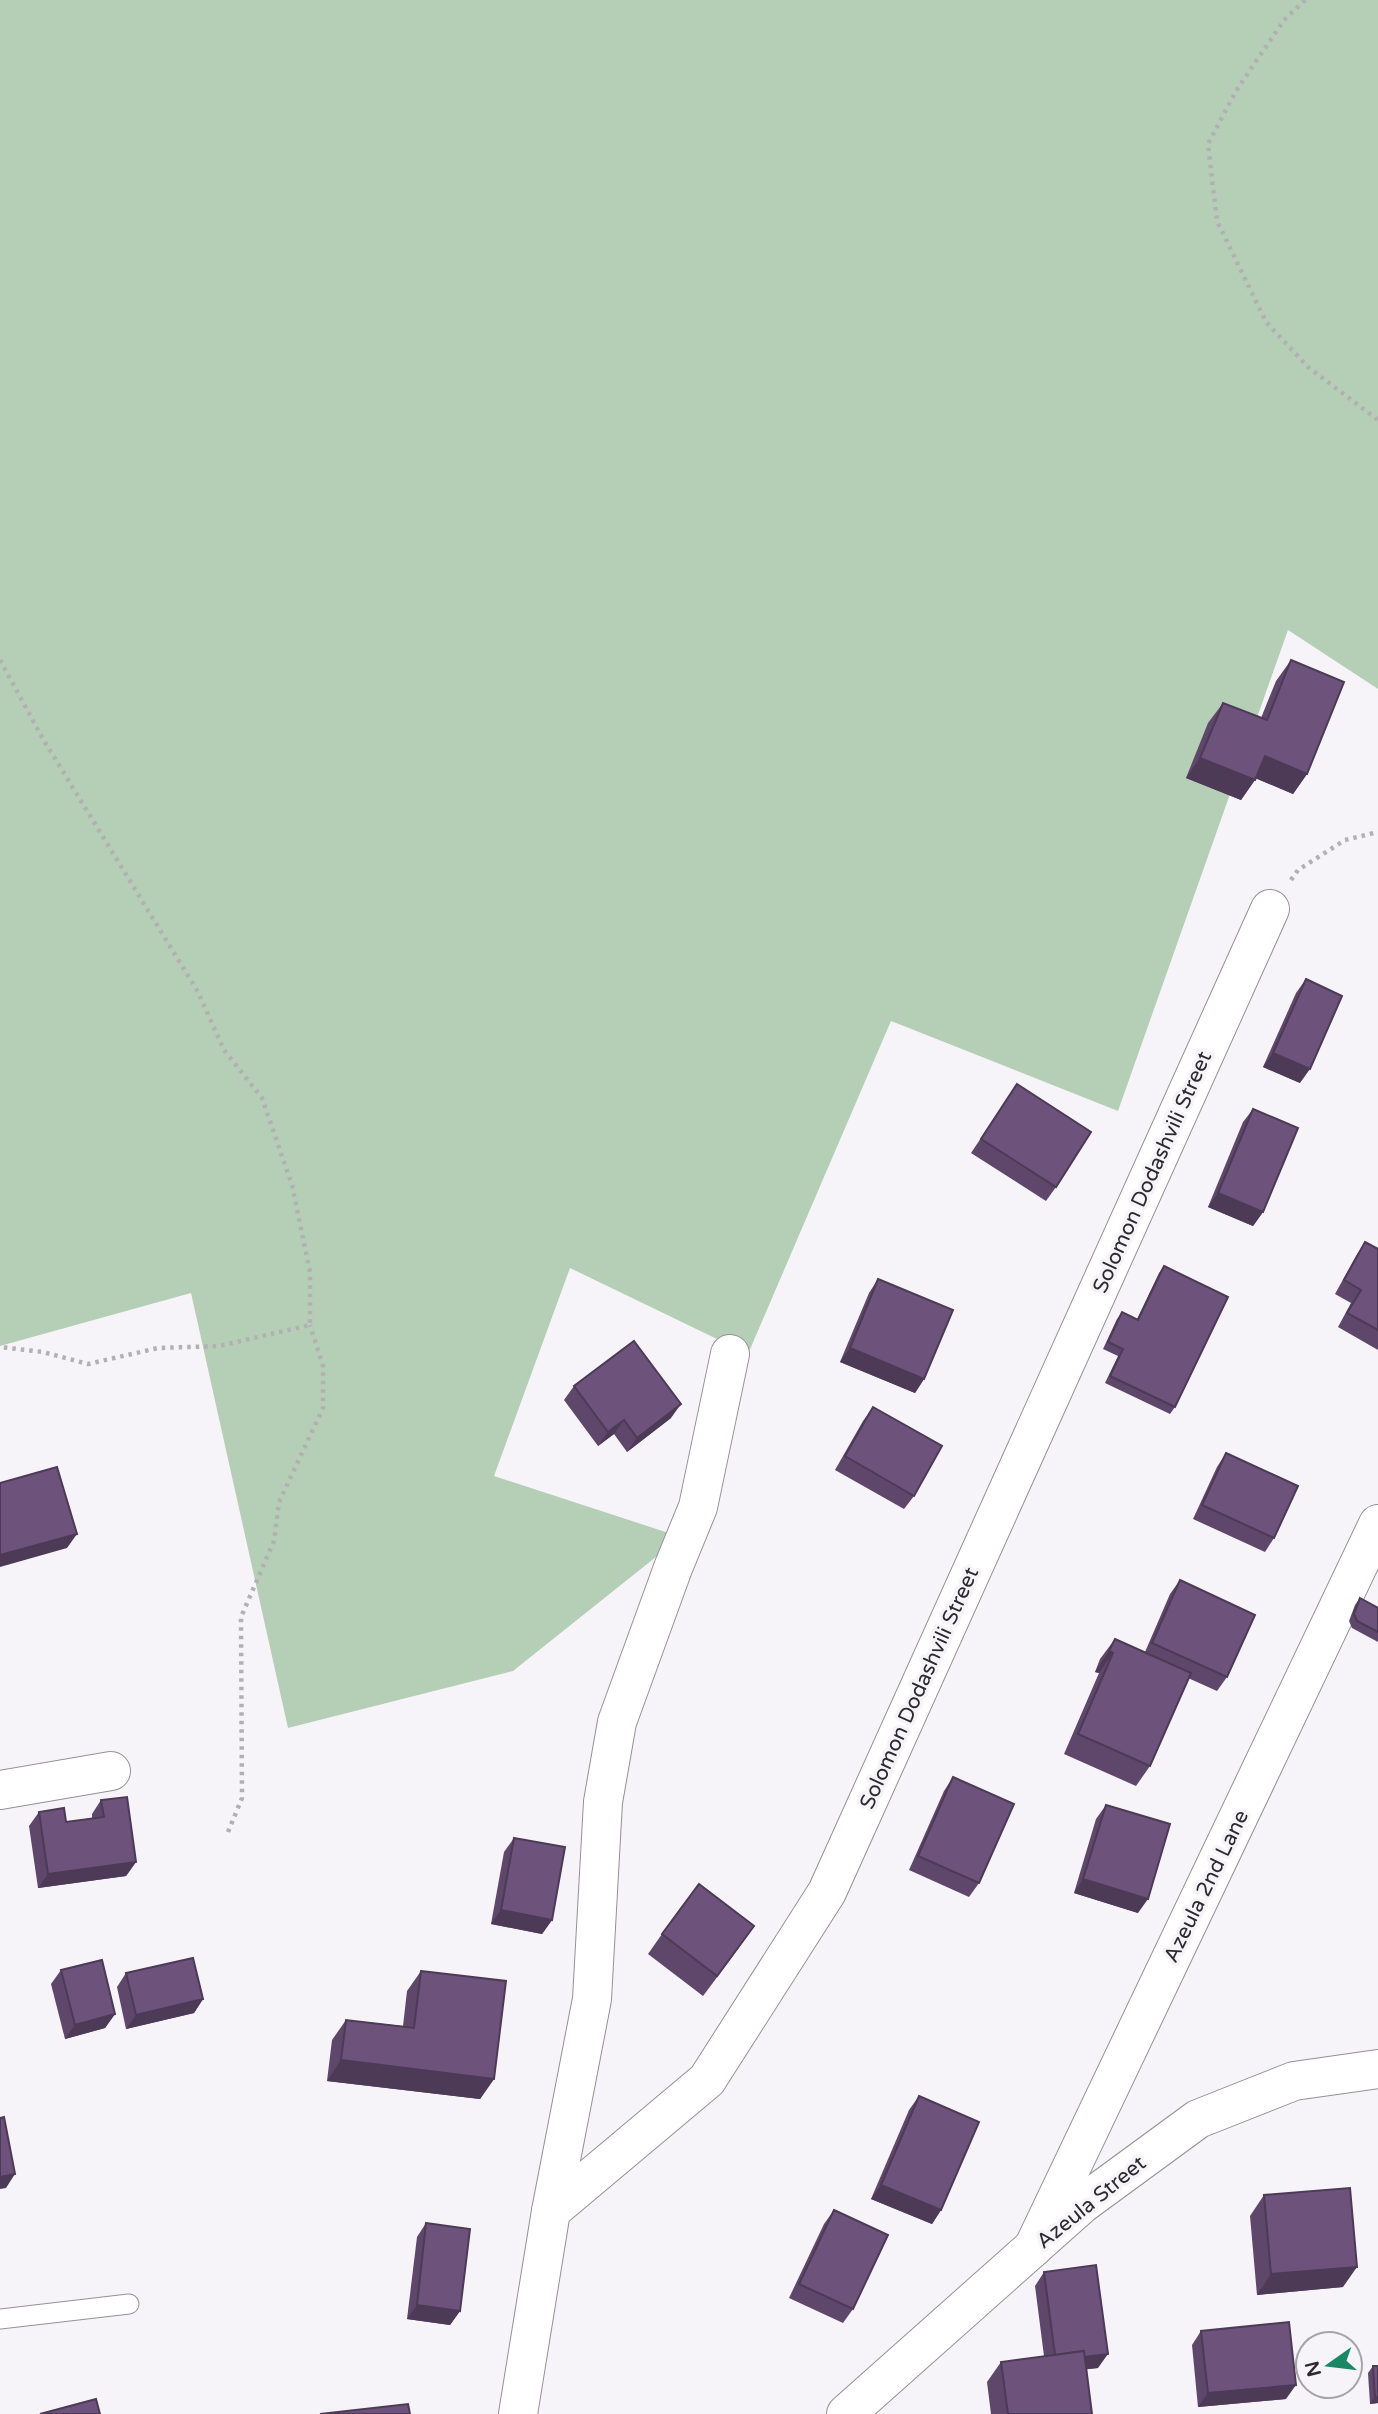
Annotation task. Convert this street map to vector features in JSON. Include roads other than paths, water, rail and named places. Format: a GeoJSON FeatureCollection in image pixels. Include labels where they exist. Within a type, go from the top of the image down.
{"type":"FeatureCollection","features":[{"type":"Feature","properties":{"kind":"street","name":"Solomon Dodashvili Street"},"geometry":{"type":"LineString","coordinates":[[551,2211],[707,2080],[827,1892],[1270,909]]}},
{"type":"Feature","properties":{"kind":"street"},"geometry":{"type":"LineString","coordinates":[[518,2414],[551,2211],[592,1999],[603,1802],[617,1722],[698,1507],[730,1354]]}},
{"type":"Feature","properties":{"kind":"street","name":"Azeula 2nd Lane"},"geometry":{"type":"LineString","coordinates":[[1033,2248],[1378,1524]]}},
{"type":"Feature","properties":{"kind":"street"},"geometry":{"type":"LineString","coordinates":[[0,1790],[111,1771]]}},
{"type":"Feature","properties":{"kind":"street","name":"Azeula Street"},"geometry":{"type":"LineString","coordinates":[[846,2414],[1082,2204],[1198,2119],[1294,2081],[1378,2069]]}},
{"type":"Feature","properties":{"kind":"lane"},"geometry":{"type":"LineString","coordinates":[[0,2319],[129,2304]]}}]}
